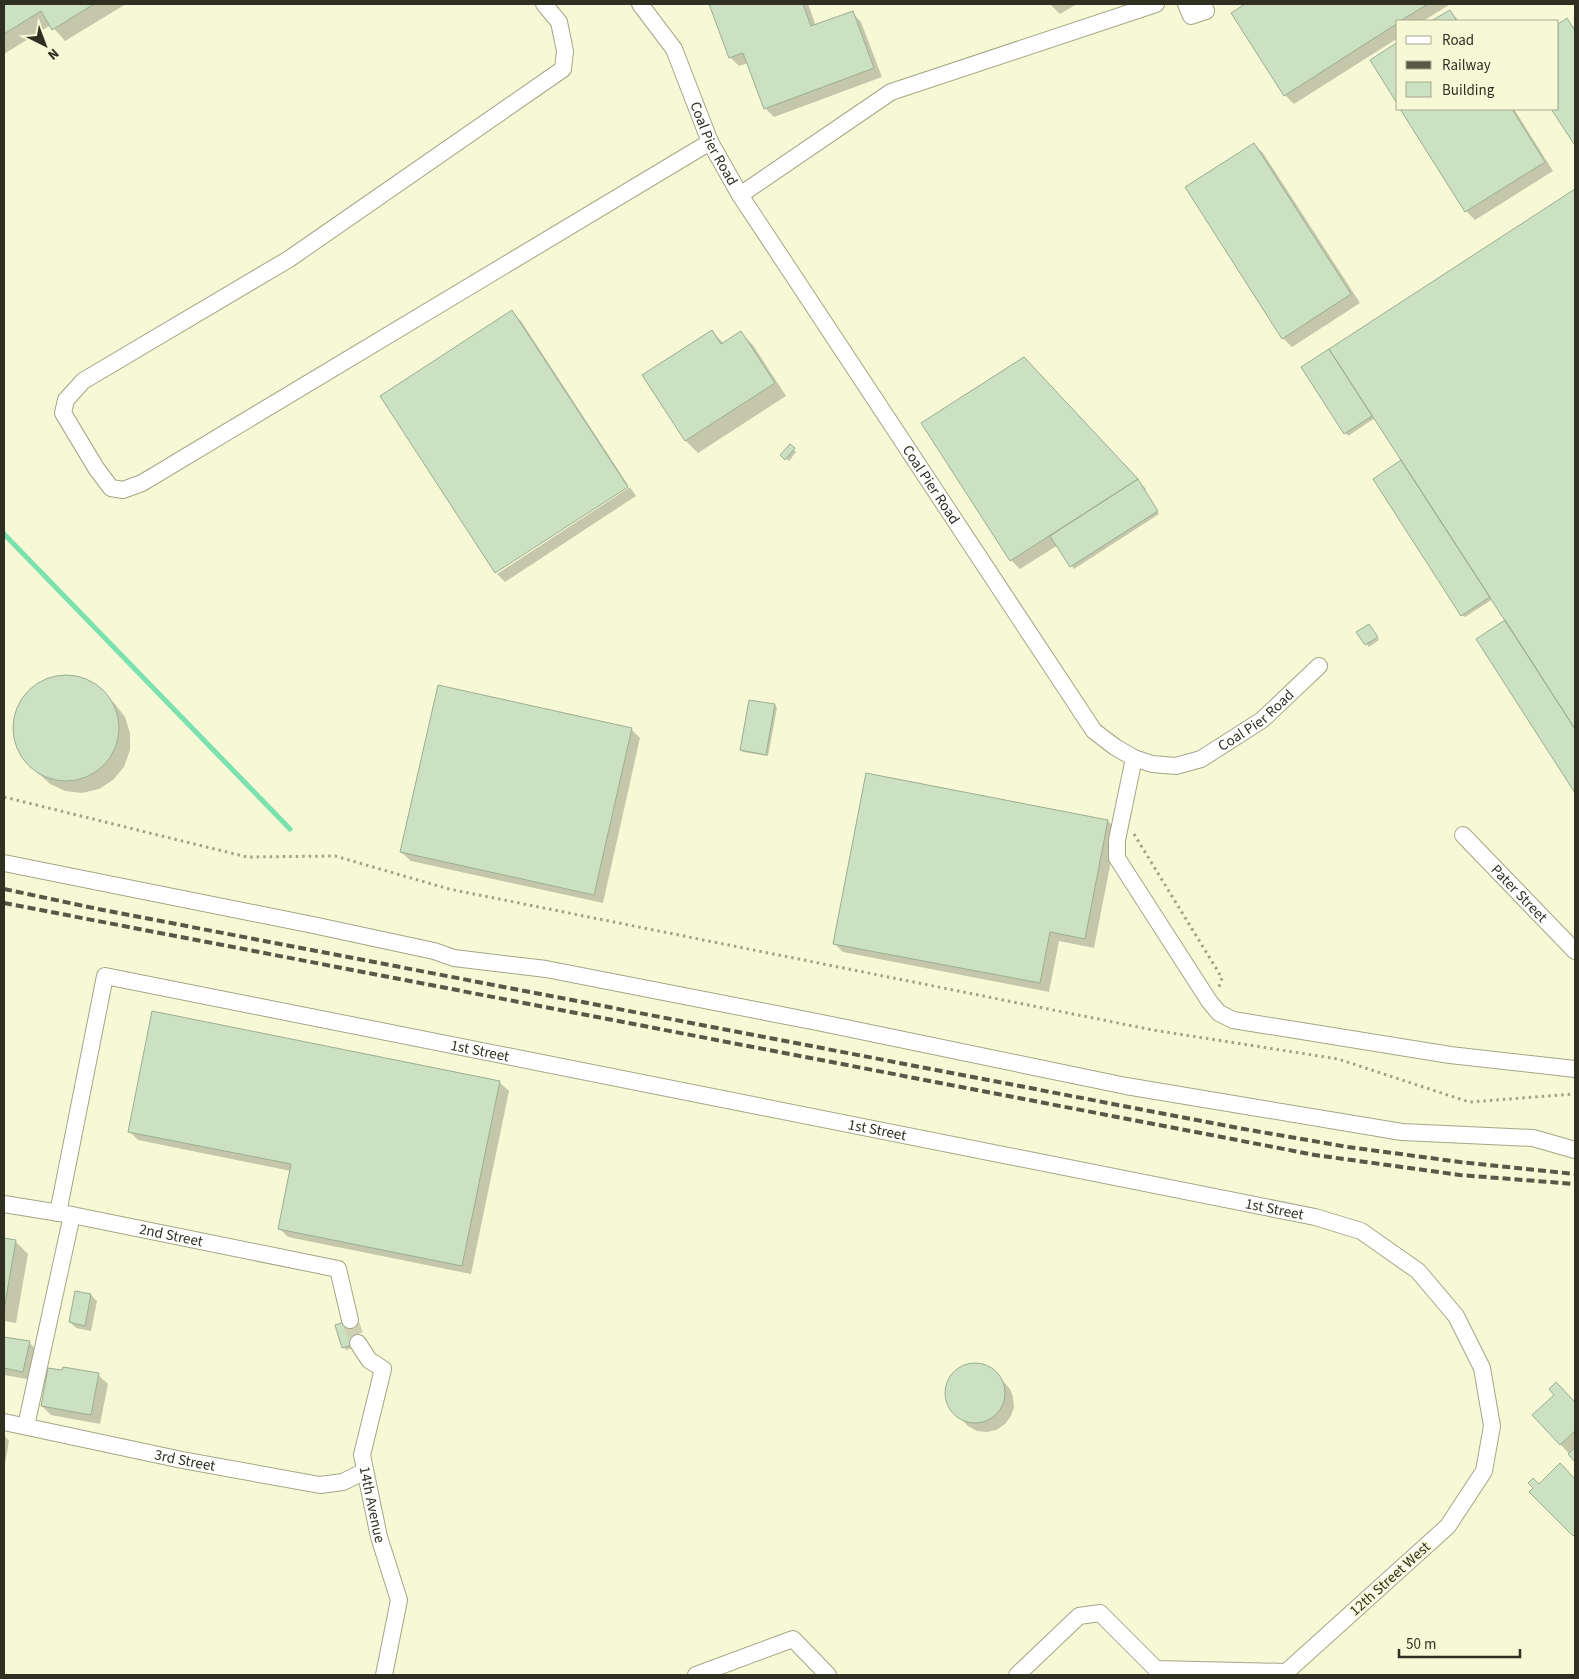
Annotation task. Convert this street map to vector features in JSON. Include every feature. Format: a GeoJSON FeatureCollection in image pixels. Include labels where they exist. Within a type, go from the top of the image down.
{"type":"FeatureCollection","features":[{"type":"Feature","properties":{"kind":"street"},"geometry":{"type":"LineString","coordinates":[[544,4],[559,22],[565,50],[563,70],[289,259],[83,381],[66,400],[63,413],[96,468],[111,488],[123,490],[142,483],[710,142]]}},
{"type":"Feature","properties":{"kind":"street","name":"Coal Pier Road"},"geometry":{"type":"LineString","coordinates":[[640,4],[674,49],[710,142],[740,196],[1094,731],[1115,747],[1134,758],[1152,764],[1176,766],[1201,760],[1262,720],[1319,666]]}},
{"type":"Feature","properties":{"kind":"street"},"geometry":{"type":"LineString","coordinates":[[740,196],[891,92],[1156,4]]}},
{"type":"Feature","properties":{"kind":"street"},"geometry":{"type":"LineString","coordinates":[[1186,4],[1191,16],[1206,11],[1203,4]]}},
{"type":"Feature","properties":{"kind":"street"},"geometry":{"type":"LineString","coordinates":[[1134,758],[1117,840],[1117,858],[1209,1001],[1219,1013],[1233,1020],[1450,1055],[1575,1069]]}},
{"type":"Feature","properties":{"kind":"street","name":"Pater Street"},"geometry":{"type":"LineString","coordinates":[[1463,834],[1575,952]]}},
{"type":"Feature","properties":{"kind":"street"},"geometry":{"type":"LineString","coordinates":[[4,863],[313,925],[434,951],[454,958],[546,969],[817,1022],[1126,1086],[1402,1132],[1533,1138],[1575,1150]]}},
{"type":"Feature","properties":{"kind":"street","name":"1st Street"},"geometry":{"type":"LineString","coordinates":[[65,1214],[105,976],[1295,1213],[1361,1231],[1418,1271],[1456,1316],[1482,1368],[1492,1426],[1484,1471]]}},
{"type":"Feature","properties":{"kind":"street","name":"2nd Street"},"geometry":{"type":"LineString","coordinates":[[4,1204],[65,1214],[338,1269],[350,1320]]}},
{"type":"Feature","properties":{"kind":"street"},"geometry":{"type":"LineString","coordinates":[[26,1426],[65,1214]]}},
{"type":"Feature","properties":{"kind":"street","name":"14th Avenue"},"geometry":{"type":"LineString","coordinates":[[358,1343],[369,1360],[383,1369],[362,1455],[379,1537],[399,1600],[384,1675]]}},
{"type":"Feature","properties":{"kind":"street","name":"3rd Street"},"geometry":{"type":"LineString","coordinates":[[4,1422],[182,1460],[320,1485],[343,1482],[365,1471]]}},
{"type":"Feature","properties":{"kind":"street","name":"12th Street West"},"geometry":{"type":"LineString","coordinates":[[1285,1674],[1448,1526],[1484,1471]]}},
{"type":"Feature","properties":{"kind":"street"},"geometry":{"type":"LineString","coordinates":[[1017,1675],[1079,1616],[1100,1613],[1156,1669],[1285,1674]]}},
{"type":"Feature","properties":{"kind":"street"},"geometry":{"type":"LineString","coordinates":[[696,1675],[793,1639],[828,1675]]}},
{"type":"Feature","properties":{"kind":"path"},"geometry":{"type":"LineString","coordinates":[[4,797],[247,857],[334,856],[459,891],[1154,1030],[1338,1059],[1469,1102],[1575,1094]]}},
{"type":"Feature","properties":{"kind":"path"},"geometry":{"type":"LineString","coordinates":[[1132,830],[1222,978],[1218,991]]}},
{"type":"Feature","properties":{"kind":"building"},"geometry":{"type":"Polygon","coordinates":[[[4,4],[94,4],[52,30],[41,11],[4,34],[4,4]]]}},
{"type":"Feature","properties":{"kind":"building"},"geometry":{"type":"Polygon","coordinates":[[[709,4],[803,4],[811,26],[853,11],[874,68],[764,109],[743,53],[729,58],[709,4]]]}},
{"type":"Feature","properties":{"kind":"building"},"geometry":{"type":"Polygon","coordinates":[[[1245,4],[1428,4],[1402,20],[1396,20],[1396,24],[1284,96],[1231,13],[1245,4]]]}},
{"type":"Feature","properties":{"kind":"building"},"geometry":{"type":"Polygon","coordinates":[[[1450,10],[1456,20],[1433,20],[1450,10]]]}},
{"type":"Feature","properties":{"kind":"building"},"geometry":{"type":"Polygon","coordinates":[[[1567,18],[1575,31],[1574,144],[1552,110],[1559,110],[1559,23],[1567,18]]]}},
{"type":"Feature","properties":{"kind":"building"},"geometry":{"type":"Polygon","coordinates":[[[1396,43],[1396,102],[1370,60],[1396,43]]]}},
{"type":"Feature","properties":{"kind":"building"},"geometry":{"type":"Polygon","coordinates":[[[1401,110],[1513,110],[1545,162],[1465,212],[1401,110]]]}},
{"type":"Feature","properties":{"kind":"building"},"geometry":{"type":"Polygon","coordinates":[[[1254,143],[1351,294],[1282,339],[1185,187],[1254,143]]]}},
{"type":"Feature","properties":{"kind":"building"},"geometry":{"type":"Polygon","coordinates":[[[1575,189],[1575,729],[1329,349],[1575,189]]]}},
{"type":"Feature","properties":{"kind":"building"},"geometry":{"type":"Polygon","coordinates":[[[512,310],[628,487],[495,573],[380,396],[512,310]]]}},
{"type":"Feature","properties":{"kind":"building"},"geometry":{"type":"Polygon","coordinates":[[[712,330],[721,344],[741,331],[775,383],[685,441],[642,375],[712,330]]]}},
{"type":"Feature","properties":{"kind":"building"},"geometry":{"type":"Polygon","coordinates":[[[1329,349],[1372,416],[1344,434],[1301,367],[1329,349]]]}},
{"type":"Feature","properties":{"kind":"building"},"geometry":{"type":"Polygon","coordinates":[[[1024,357],[1138,479],[1010,561],[921,423],[1024,357]]]}},
{"type":"Feature","properties":{"kind":"building"},"geometry":{"type":"Polygon","coordinates":[[[790,444],[795,448],[785,460],[780,455],[790,444]]]}},
{"type":"Feature","properties":{"kind":"building"},"geometry":{"type":"Polygon","coordinates":[[[1401,460],[1490,597],[1461,616],[1373,479],[1401,460]]]}},
{"type":"Feature","properties":{"kind":"building"},"geometry":{"type":"Polygon","coordinates":[[[1138,479],[1158,511],[1070,567],[1050,536],[1138,479]]]}},
{"type":"Feature","properties":{"kind":"building"},"geometry":{"type":"Polygon","coordinates":[[[1505,620],[1575,729],[1575,793],[1476,639],[1505,620]]]}},
{"type":"Feature","properties":{"kind":"building"},"geometry":{"type":"Polygon","coordinates":[[[1369,624],[1378,637],[1365,645],[1356,632],[1369,624]]]}},
{"type":"Feature","properties":{"kind":"building"},"geometry":{"type":"Polygon","coordinates":[[[66,675],[86,679],[103,691],[115,708],[119,728],[115,748],[103,765],[86,777],[66,781],[46,777],[29,765],[17,748],[13,728],[17,708],[29,691],[46,679],[66,675]]]}},
{"type":"Feature","properties":{"kind":"building"},"geometry":{"type":"Polygon","coordinates":[[[438,685],[632,728],[594,895],[400,852],[438,685]]]}},
{"type":"Feature","properties":{"kind":"building"},"geometry":{"type":"Polygon","coordinates":[[[749,700],[775,704],[766,755],[740,750],[749,700]]]}},
{"type":"Feature","properties":{"kind":"building"},"geometry":{"type":"Polygon","coordinates":[[[866,773],[1108,820],[1085,939],[1050,932],[1040,983],[833,944],[866,773]]]}},
{"type":"Feature","properties":{"kind":"building"},"geometry":{"type":"Polygon","coordinates":[[[152,1011],[500,1081],[462,1266],[278,1229],[291,1164],[128,1132],[152,1011]]]}},
{"type":"Feature","properties":{"kind":"building"},"geometry":{"type":"Polygon","coordinates":[[[4,1238],[16,1240],[4,1310],[4,1238]]]}},
{"type":"Feature","properties":{"kind":"building"},"geometry":{"type":"Polygon","coordinates":[[[75,1291],[91,1294],[85,1326],[69,1322],[75,1291]]]}},
{"type":"Feature","properties":{"kind":"building"},"geometry":{"type":"Polygon","coordinates":[[[353,1319],[361,1342],[342,1348],[335,1325],[353,1319]]]}},
{"type":"Feature","properties":{"kind":"building"},"geometry":{"type":"Polygon","coordinates":[[[4,1337],[30,1341],[23,1372],[4,1368],[4,1337]]]}},
{"type":"Feature","properties":{"kind":"building"},"geometry":{"type":"Polygon","coordinates":[[[975,1363],[992,1368],[1000,1376],[1005,1393],[1000,1410],[992,1418],[975,1423],[958,1418],[950,1410],[945,1393],[950,1376],[958,1368],[975,1363]]]}},
{"type":"Feature","properties":{"kind":"building"},"geometry":{"type":"Polygon","coordinates":[[[63,1367],[99,1373],[91,1415],[41,1406],[48,1368],[62,1370],[63,1367]]]}},
{"type":"Feature","properties":{"kind":"building"},"geometry":{"type":"Polygon","coordinates":[[[1556,1382],[1575,1402],[1575,1431],[1560,1445],[1532,1415],[1554,1395],[1549,1389],[1556,1382]]]}},
{"type":"Feature","properties":{"kind":"building"},"geometry":{"type":"Polygon","coordinates":[[[1575,1448],[1575,1462],[1568,1454],[1575,1448]]]}},
{"type":"Feature","properties":{"kind":"building"},"geometry":{"type":"Polygon","coordinates":[[[1560,1463],[1575,1479],[1575,1534],[1573,1536],[1529,1492],[1533,1488],[1528,1483],[1533,1478],[1539,1484],[1560,1463]]]}},
{"type":"Feature","properties":{"kind":"waterway"},"geometry":{"type":"LineString","coordinates":[[4,534],[290,829]]}},
{"type":"Feature","properties":{"kind":"tunnel"},"geometry":{"type":"LineString","coordinates":[[350,1320],[358,1343]]}},
{"type":"Feature","properties":{"kind":"railway"},"geometry":{"type":"LineString","coordinates":[[4,889],[98,909],[1238,1128],[1348,1147],[1460,1162],[1575,1174]]}},
{"type":"Feature","properties":{"kind":"railway"},"geometry":{"type":"LineString","coordinates":[[4,903],[1315,1155],[1460,1175],[1575,1184]]}}]}
